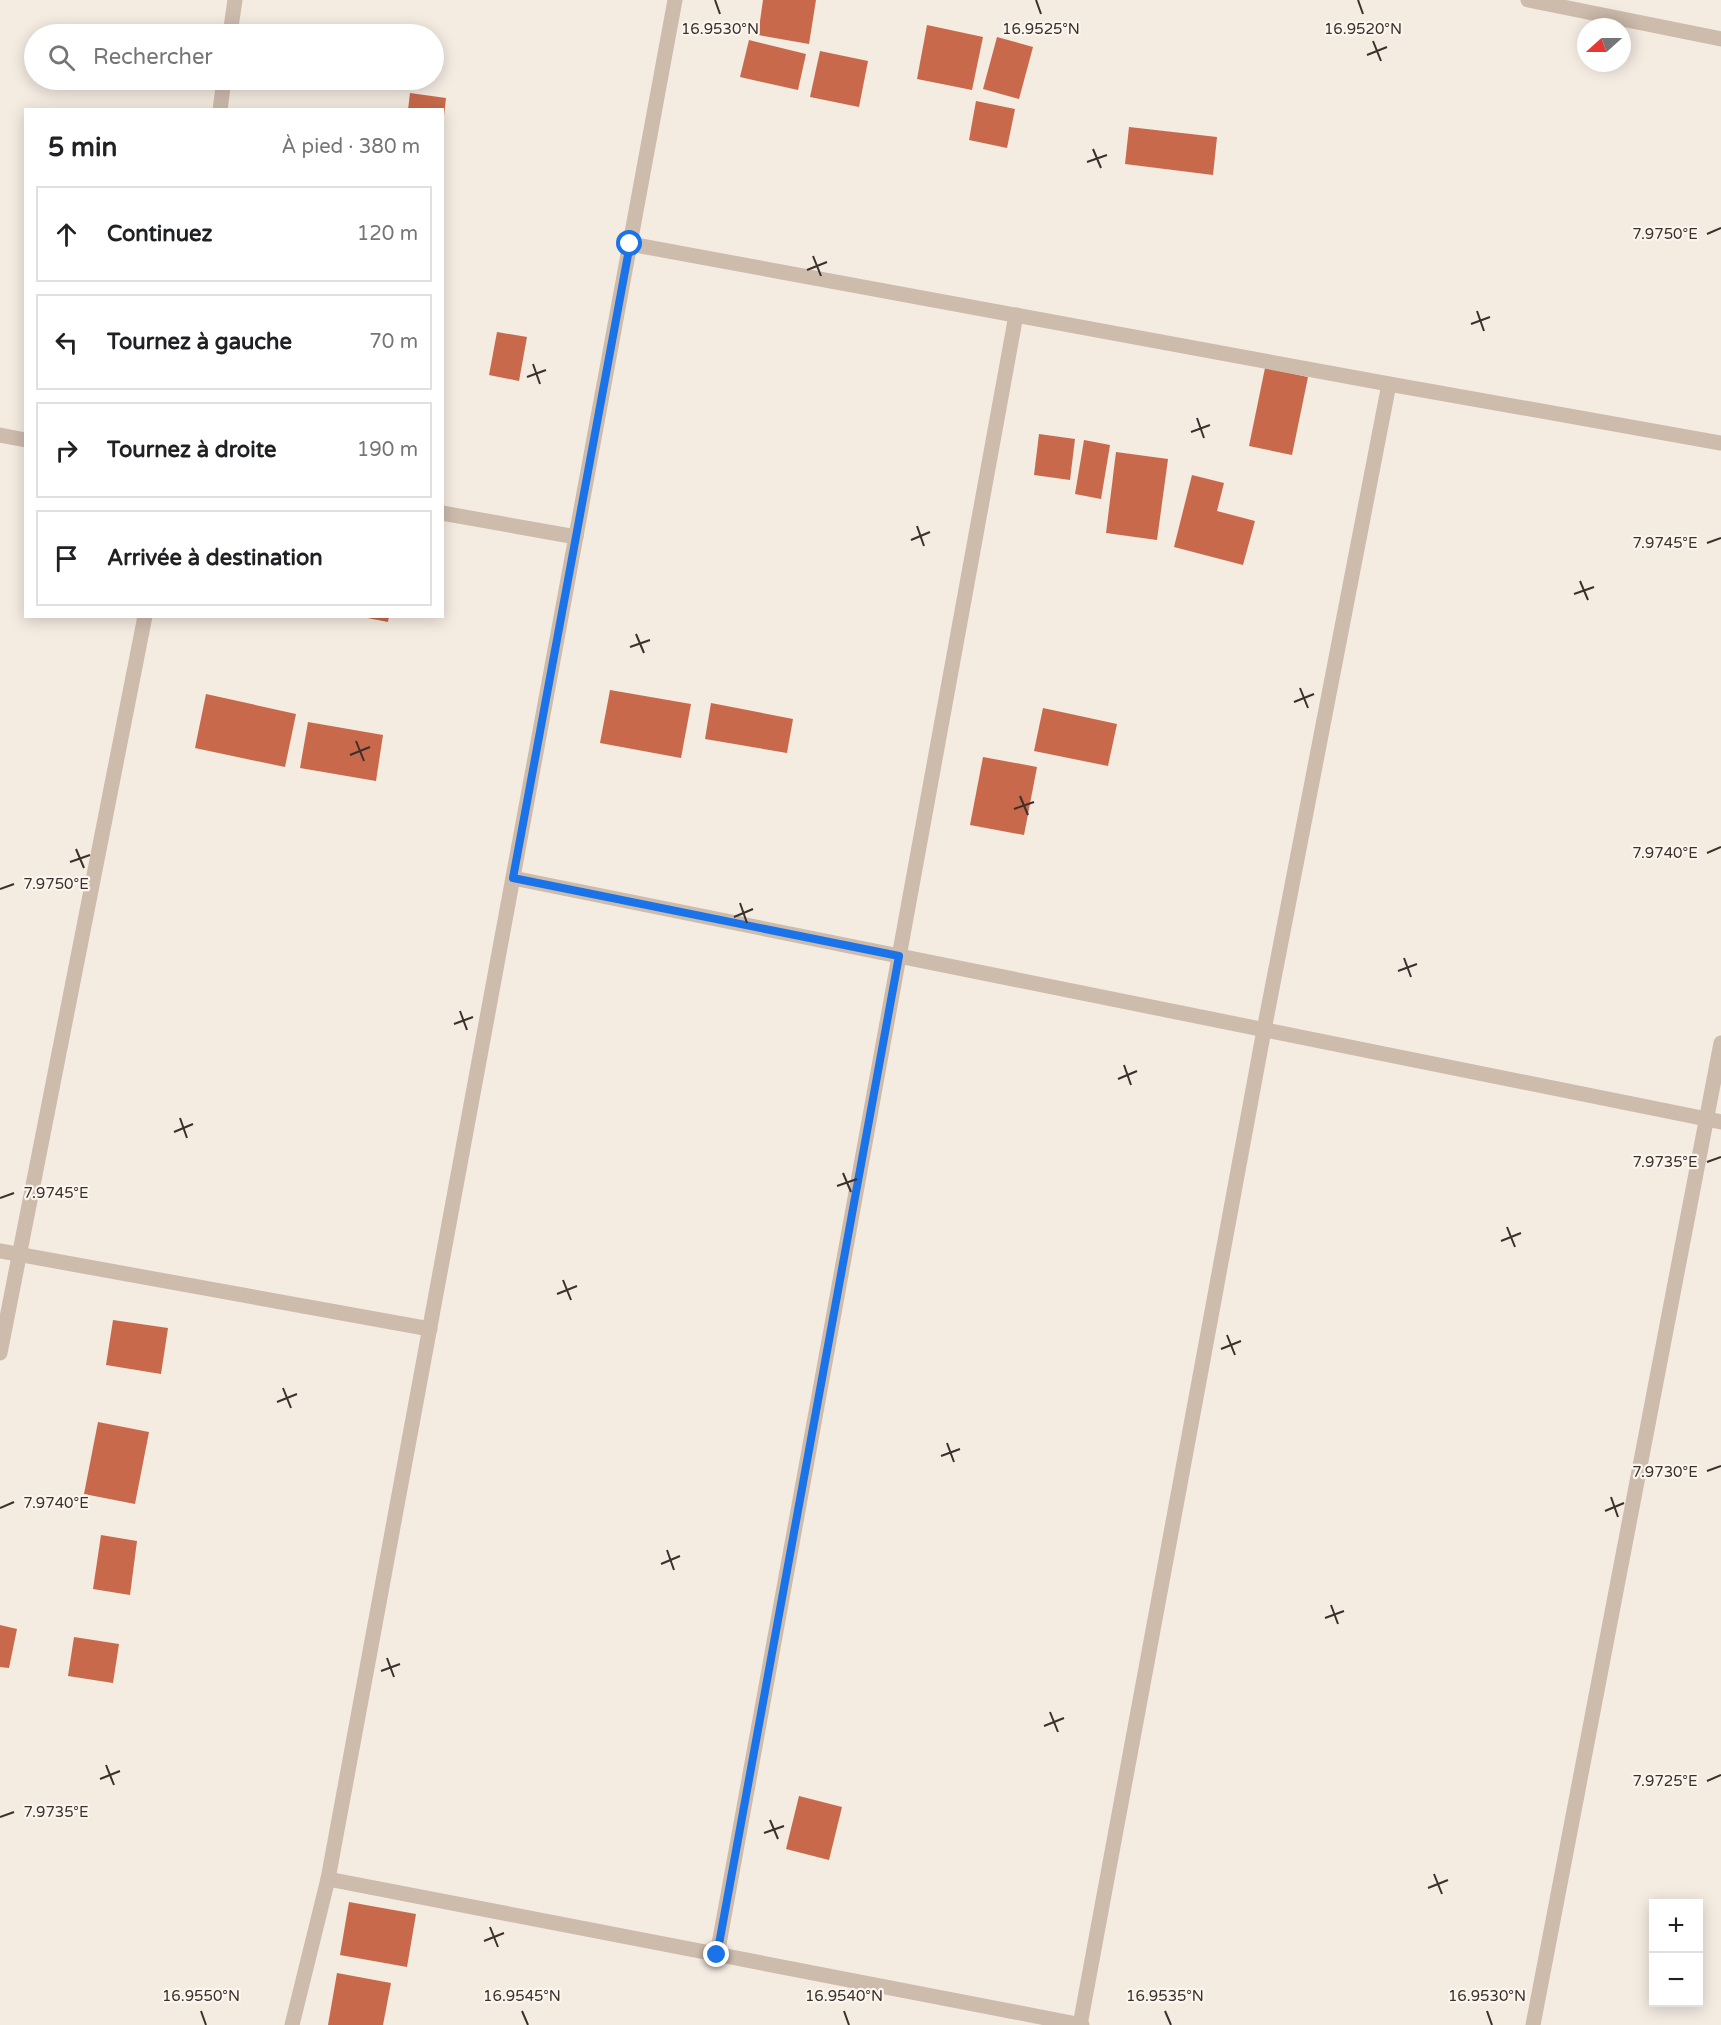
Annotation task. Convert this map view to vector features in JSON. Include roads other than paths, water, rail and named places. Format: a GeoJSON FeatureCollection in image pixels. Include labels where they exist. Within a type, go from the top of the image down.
{"type":"FeatureCollection","features":[{"type":"Feature","properties":{"kind":"street"},"geometry":{"type":"LineString","coordinates":[[231,24],[235,0]]}},
{"type":"Feature","properties":{"kind":"street"},"geometry":{"type":"LineString","coordinates":[[292,2025],[328,1879],[675,0]]}},
{"type":"Feature","properties":{"kind":"street"},"geometry":{"type":"LineString","coordinates":[[1528,0],[1721,39]]}},
{"type":"Feature","properties":{"kind":"street"},"geometry":{"type":"LineString","coordinates":[[220,108],[223,90]]}},
{"type":"Feature","properties":{"kind":"street"},"geometry":{"type":"LineString","coordinates":[[630,244],[1721,443]]}},
{"type":"Feature","properties":{"kind":"street"},"geometry":{"type":"LineString","coordinates":[[717,1955],[1016,315]]}},
{"type":"Feature","properties":{"kind":"street"},"geometry":{"type":"LineString","coordinates":[[328,1879],[1081,2025],[1264,1030],[1389,384]]}},
{"type":"Feature","properties":{"kind":"street"},"geometry":{"type":"LineString","coordinates":[[0,435],[24,440]]}},
{"type":"Feature","properties":{"kind":"street"},"geometry":{"type":"LineString","coordinates":[[444,513],[576,537]]}},
{"type":"Feature","properties":{"kind":"street"},"geometry":{"type":"LineString","coordinates":[[0,1353],[144,618]]}},
{"type":"Feature","properties":{"kind":"street"},"geometry":{"type":"LineString","coordinates":[[513,878],[1714,1121]]}},
{"type":"Feature","properties":{"kind":"street"},"geometry":{"type":"LineString","coordinates":[[1533,2025],[1714,1121],[1721,1043]]}},
{"type":"Feature","properties":{"kind":"street"},"geometry":{"type":"LineString","coordinates":[[0,1251],[430,1329]]}}]}
